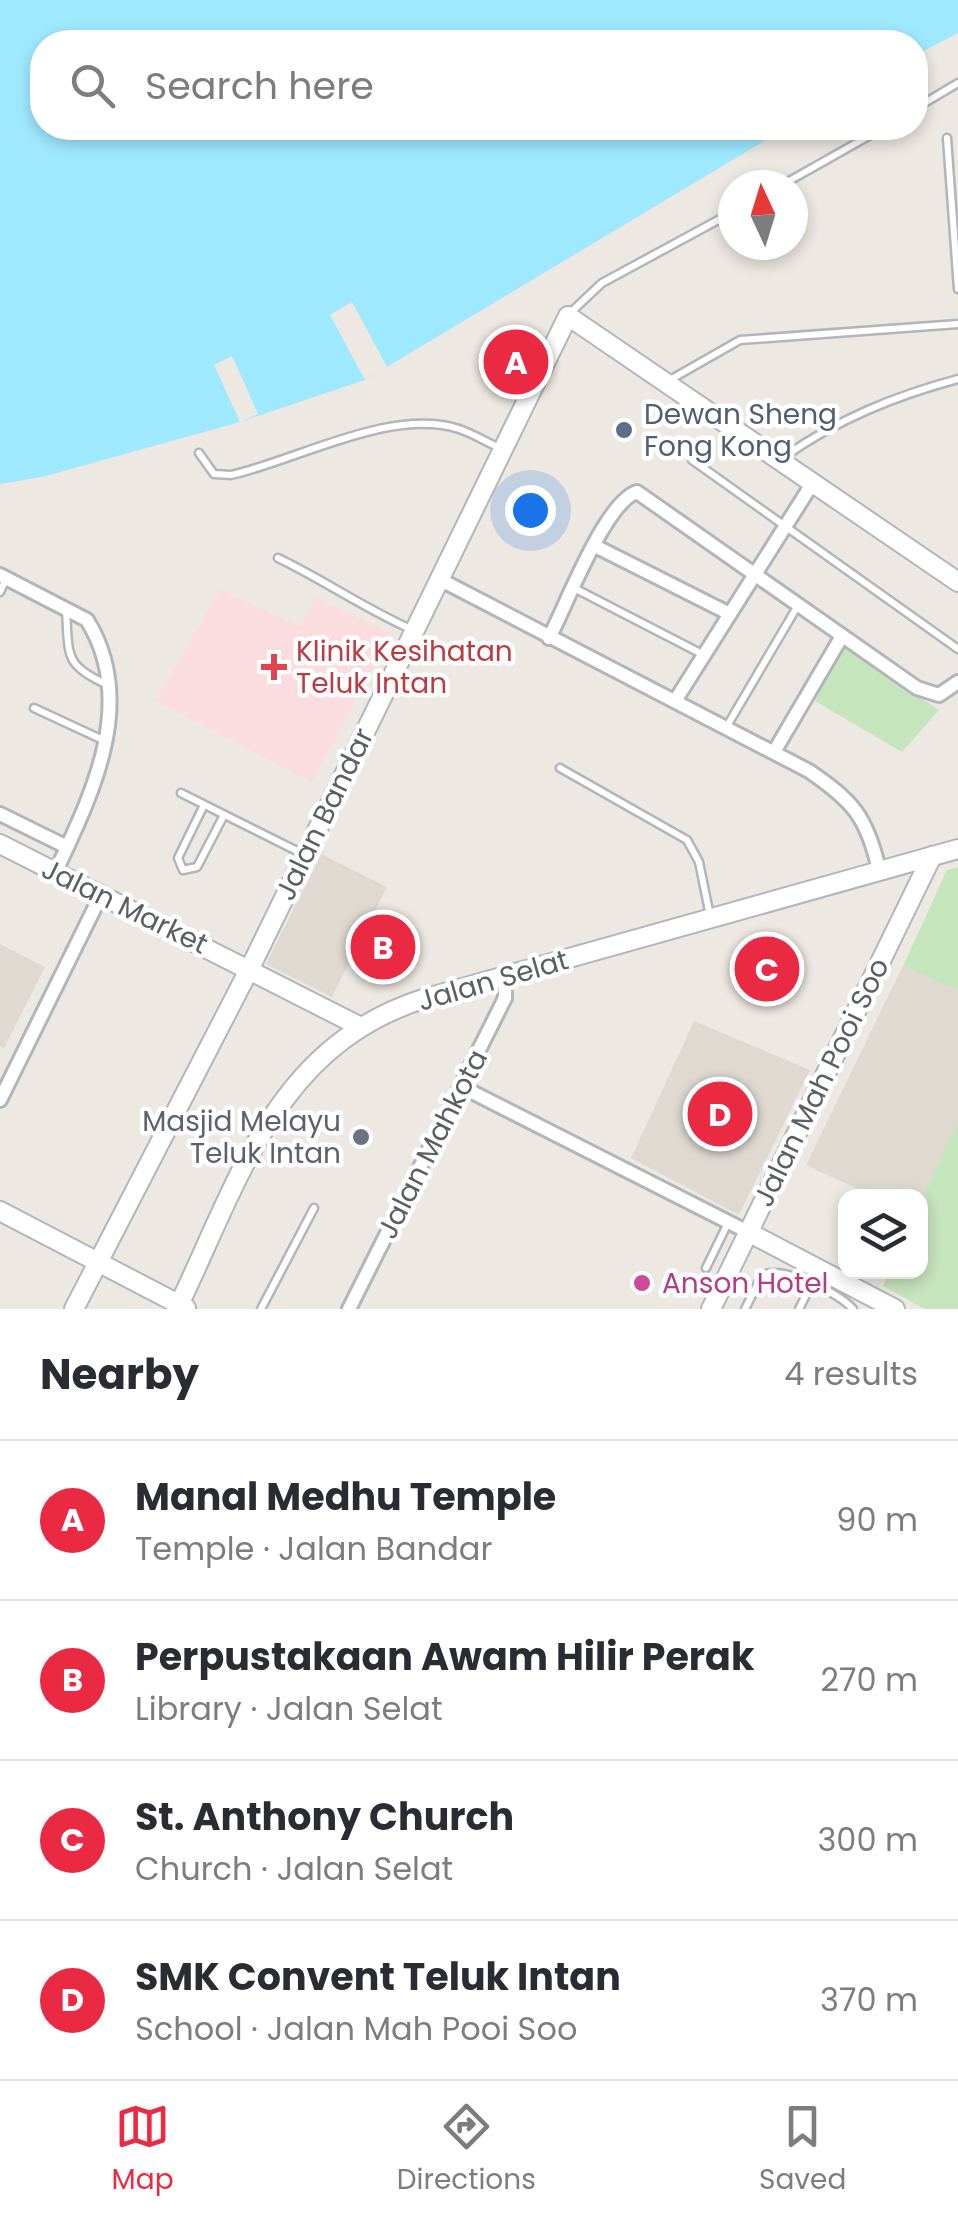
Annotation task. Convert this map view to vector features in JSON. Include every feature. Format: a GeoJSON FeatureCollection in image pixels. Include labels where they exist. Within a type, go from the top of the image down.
{"type":"FeatureCollection","features":[{"type":"Feature","properties":{"kind":"street"},"geometry":{"type":"LineString","coordinates":[[568,316],[958,582]]}},
{"type":"Feature","properties":{"kind":"street","name":"Jalan Bandar"},"geometry":{"type":"LineString","coordinates":[[74,1309],[250,968],[568,316]]}},
{"type":"Feature","properties":{"kind":"street"},"geometry":{"type":"LineString","coordinates":[[676,701],[812,484]]}},
{"type":"Feature","properties":{"kind":"street"},"geometry":{"type":"LineString","coordinates":[[550,638],[620,504],[637,492],[929,694],[949,692],[958,682]]}},
{"type":"Feature","properties":{"kind":"street"},"geometry":{"type":"LineString","coordinates":[[596,546],[730,614]]}},
{"type":"Feature","properties":{"kind":"street"},"geometry":{"type":"LineString","coordinates":[[3,576],[87,620],[95,633],[106,684],[109,743],[56,871]]}},
{"type":"Feature","properties":{"kind":"street"},"geometry":{"type":"LineString","coordinates":[[441,580],[727,726],[844,795],[866,824],[880,870]]}},
{"type":"Feature","properties":{"kind":"street"},"geometry":{"type":"LineString","coordinates":[[774,752],[842,636]]}},
{"type":"Feature","properties":{"kind":"street"},"geometry":{"type":"LineString","coordinates":[[0,814],[67,847]]}},
{"type":"Feature","properties":{"kind":"street","name":"Jalan Market"},"geometry":{"type":"LineString","coordinates":[[0,844],[359,1026]]}},
{"type":"Feature","properties":{"kind":"street","name":"Jalan Selat"},"geometry":{"type":"LineString","coordinates":[[182,1307],[250,1154],[278,1105],[311,1065],[359,1026],[401,1006],[958,849]]}},
{"type":"Feature","properties":{"kind":"street","name":"Jalan Mah Pooi Soo"},"geometry":{"type":"LineString","coordinates":[[711,1309],[932,856]]}},
{"type":"Feature","properties":{"kind":"street"},"geometry":{"type":"LineString","coordinates":[[0,1100],[101,895]]}},
{"type":"Feature","properties":{"kind":"street","name":"Jalan Mahkota"},"geometry":{"type":"LineString","coordinates":[[350,1309],[505,998],[505,977]]}},
{"type":"Feature","properties":{"kind":"street"},"geometry":{"type":"LineString","coordinates":[[462,1087],[748,1232],[856,1303],[895,1309]]}},
{"type":"Feature","properties":{"kind":"street"},"geometry":{"type":"LineString","coordinates":[[0,1212],[182,1307]]}},
{"type":"Feature","properties":{"kind":"lane"},"geometry":{"type":"LineString","coordinates":[[928,101],[958,83]]}},
{"type":"Feature","properties":{"kind":"lane"},"geometry":{"type":"LineString","coordinates":[[948,138],[958,289]]}},
{"type":"Feature","properties":{"kind":"lane"},"geometry":{"type":"LineString","coordinates":[[808,170],[862,140]]}},
{"type":"Feature","properties":{"kind":"lane"},"geometry":{"type":"LineString","coordinates":[[568,316],[576,303],[602,283],[718,220]]}},
{"type":"Feature","properties":{"kind":"lane"},"geometry":{"type":"LineString","coordinates":[[667,382],[740,340],[958,324]]}},
{"type":"Feature","properties":{"kind":"lane"},"geometry":{"type":"LineString","coordinates":[[779,461],[819,432],[883,402],[958,379]]}},
{"type":"Feature","properties":{"kind":"lane"},"geometry":{"type":"LineString","coordinates":[[199,453],[214,474],[231,475],[375,430],[419,426],[457,428],[503,450]]}},
{"type":"Feature","properties":{"kind":"lane"},"geometry":{"type":"LineString","coordinates":[[692,460],[958,649]]}},
{"type":"Feature","properties":{"kind":"lane"},"geometry":{"type":"LineString","coordinates":[[278,558],[320,579],[349,600],[414,631]]}},
{"type":"Feature","properties":{"kind":"lane"},"geometry":{"type":"LineString","coordinates":[[0,592],[3,576]]}},
{"type":"Feature","properties":{"kind":"lane"},"geometry":{"type":"LineString","coordinates":[[574,588],[704,655]]}},
{"type":"Feature","properties":{"kind":"lane"},"geometry":{"type":"LineString","coordinates":[[727,726],[798,606]]}},
{"type":"Feature","properties":{"kind":"lane"},"geometry":{"type":"LineString","coordinates":[[66,607],[70,660],[75,668],[106,684]]}},
{"type":"Feature","properties":{"kind":"lane"},"geometry":{"type":"LineString","coordinates":[[34,708],[109,743]]}},
{"type":"Feature","properties":{"kind":"lane"},"geometry":{"type":"LineString","coordinates":[[560,768],[687,840],[699,862],[710,918]]}},
{"type":"Feature","properties":{"kind":"lane"},"geometry":{"type":"LineString","coordinates":[[182,793],[304,854]]}},
{"type":"Feature","properties":{"kind":"lane"},"geometry":{"type":"LineString","coordinates":[[204,805],[178,858],[183,870],[197,867],[224,815]]}},
{"type":"Feature","properties":{"kind":"lane"},"geometry":{"type":"LineString","coordinates":[[261,1309],[314,1208]]}},
{"type":"Feature","properties":{"kind":"lane"},"geometry":{"type":"LineString","coordinates":[[706,1268],[728,1222]]}},
{"type":"Feature","properties":{"kind":"lane"},"geometry":{"type":"LineString","coordinates":[[745,1309],[767,1272],[784,1273],[856,1303]]}},
{"type":"Feature","properties":{"kind":"lane"},"geometry":{"type":"LineString","coordinates":[[799,1309],[811,1285]]}},
{"type":"Feature","properties":{"kind":"shaded area","name":"Klinik Kesihatan Teluk Intan"},"geometry":{"type":"Polygon","coordinates":[[[220,590],[300,627],[316,598],[390,633],[312,782],[156,701],[220,590]]]}},
{"type":"Feature","properties":{"kind":"shaded area"},"geometry":{"type":"Polygon","coordinates":[[[321,854],[387,887],[332,997],[266,964],[321,854]]]}},
{"type":"Feature","properties":{"kind":"shaded area"},"geometry":{"type":"Polygon","coordinates":[[[0,944],[45,967],[4,1048],[0,1046],[0,944]]]}},
{"type":"Feature","properties":{"kind":"shaded area"},"geometry":{"type":"Polygon","coordinates":[[[903,966],[958,991],[958,1121],[926,1189],[858,1189],[806,1165],[903,966]]]}},
{"type":"Feature","properties":{"kind":"shaded area"},"geometry":{"type":"Polygon","coordinates":[[[694,1021],[810,1070],[739,1215],[631,1158],[694,1021]]]}},
{"type":"Feature","properties":{"kind":"green space"},"geometry":{"type":"Polygon","coordinates":[[[848,648],[939,710],[902,752],[815,701],[842,649],[848,648]]]}},
{"type":"Feature","properties":{"kind":"green space"},"geometry":{"type":"Polygon","coordinates":[[[958,867],[958,991],[903,966],[947,870],[958,867]]]}},
{"type":"Feature","properties":{"kind":"green space"},"geometry":{"type":"Polygon","coordinates":[[[958,1121],[958,1309],[925,1309],[883,1286],[886,1279],[928,1279],[926,1189],[958,1121]]]}},
{"type":"Feature","properties":{"kind":"water"},"geometry":{"type":"Polygon","coordinates":[[[0,0],[958,0],[958,33],[928,49],[928,30],[30,30],[30,140],[766,140],[365,380],[240,422],[42,477],[0,484],[0,0]]]}},
{"type":"Feature","properties":{"kind":"pier"},"geometry":{"type":"Polygon","coordinates":[[[352,302],[387,367],[365,380],[330,315],[352,302]]]}},
{"type":"Feature","properties":{"kind":"pier"},"geometry":{"type":"Polygon","coordinates":[[[232,356],[258,414],[240,422],[214,365],[232,356]]]}},
{"type":"Feature","properties":{"kind":"place","name":"Manal Medhu Temple"},"geometry":{"type":"Point","coordinates":[516,362]}},
{"type":"Feature","properties":{"kind":"place","name":"Dewan Sheng Fong Kong"},"geometry":{"type":"Point","coordinates":[624,430]}},
{"type":"Feature","properties":{"kind":"place","name":"Klinik Kesihatan Teluk Intan"},"geometry":{"type":"Point","coordinates":[274,667]}},
{"type":"Feature","properties":{"kind":"place","name":"Perpustakaan Awam Hilir Perak"},"geometry":{"type":"Point","coordinates":[383,947]}},
{"type":"Feature","properties":{"kind":"place","name":"St. Anthony Church"},"geometry":{"type":"Point","coordinates":[767,969]}},
{"type":"Feature","properties":{"kind":"place","name":"SMK Convent Teluk Intan"},"geometry":{"type":"Point","coordinates":[720,1114]}},
{"type":"Feature","properties":{"kind":"place","name":"Masjid Melayu Teluk Intan"},"geometry":{"type":"Point","coordinates":[361,1137]}},
{"type":"Feature","properties":{"kind":"place","name":"Anson Hotel"},"geometry":{"type":"Point","coordinates":[642,1283]}}]}
